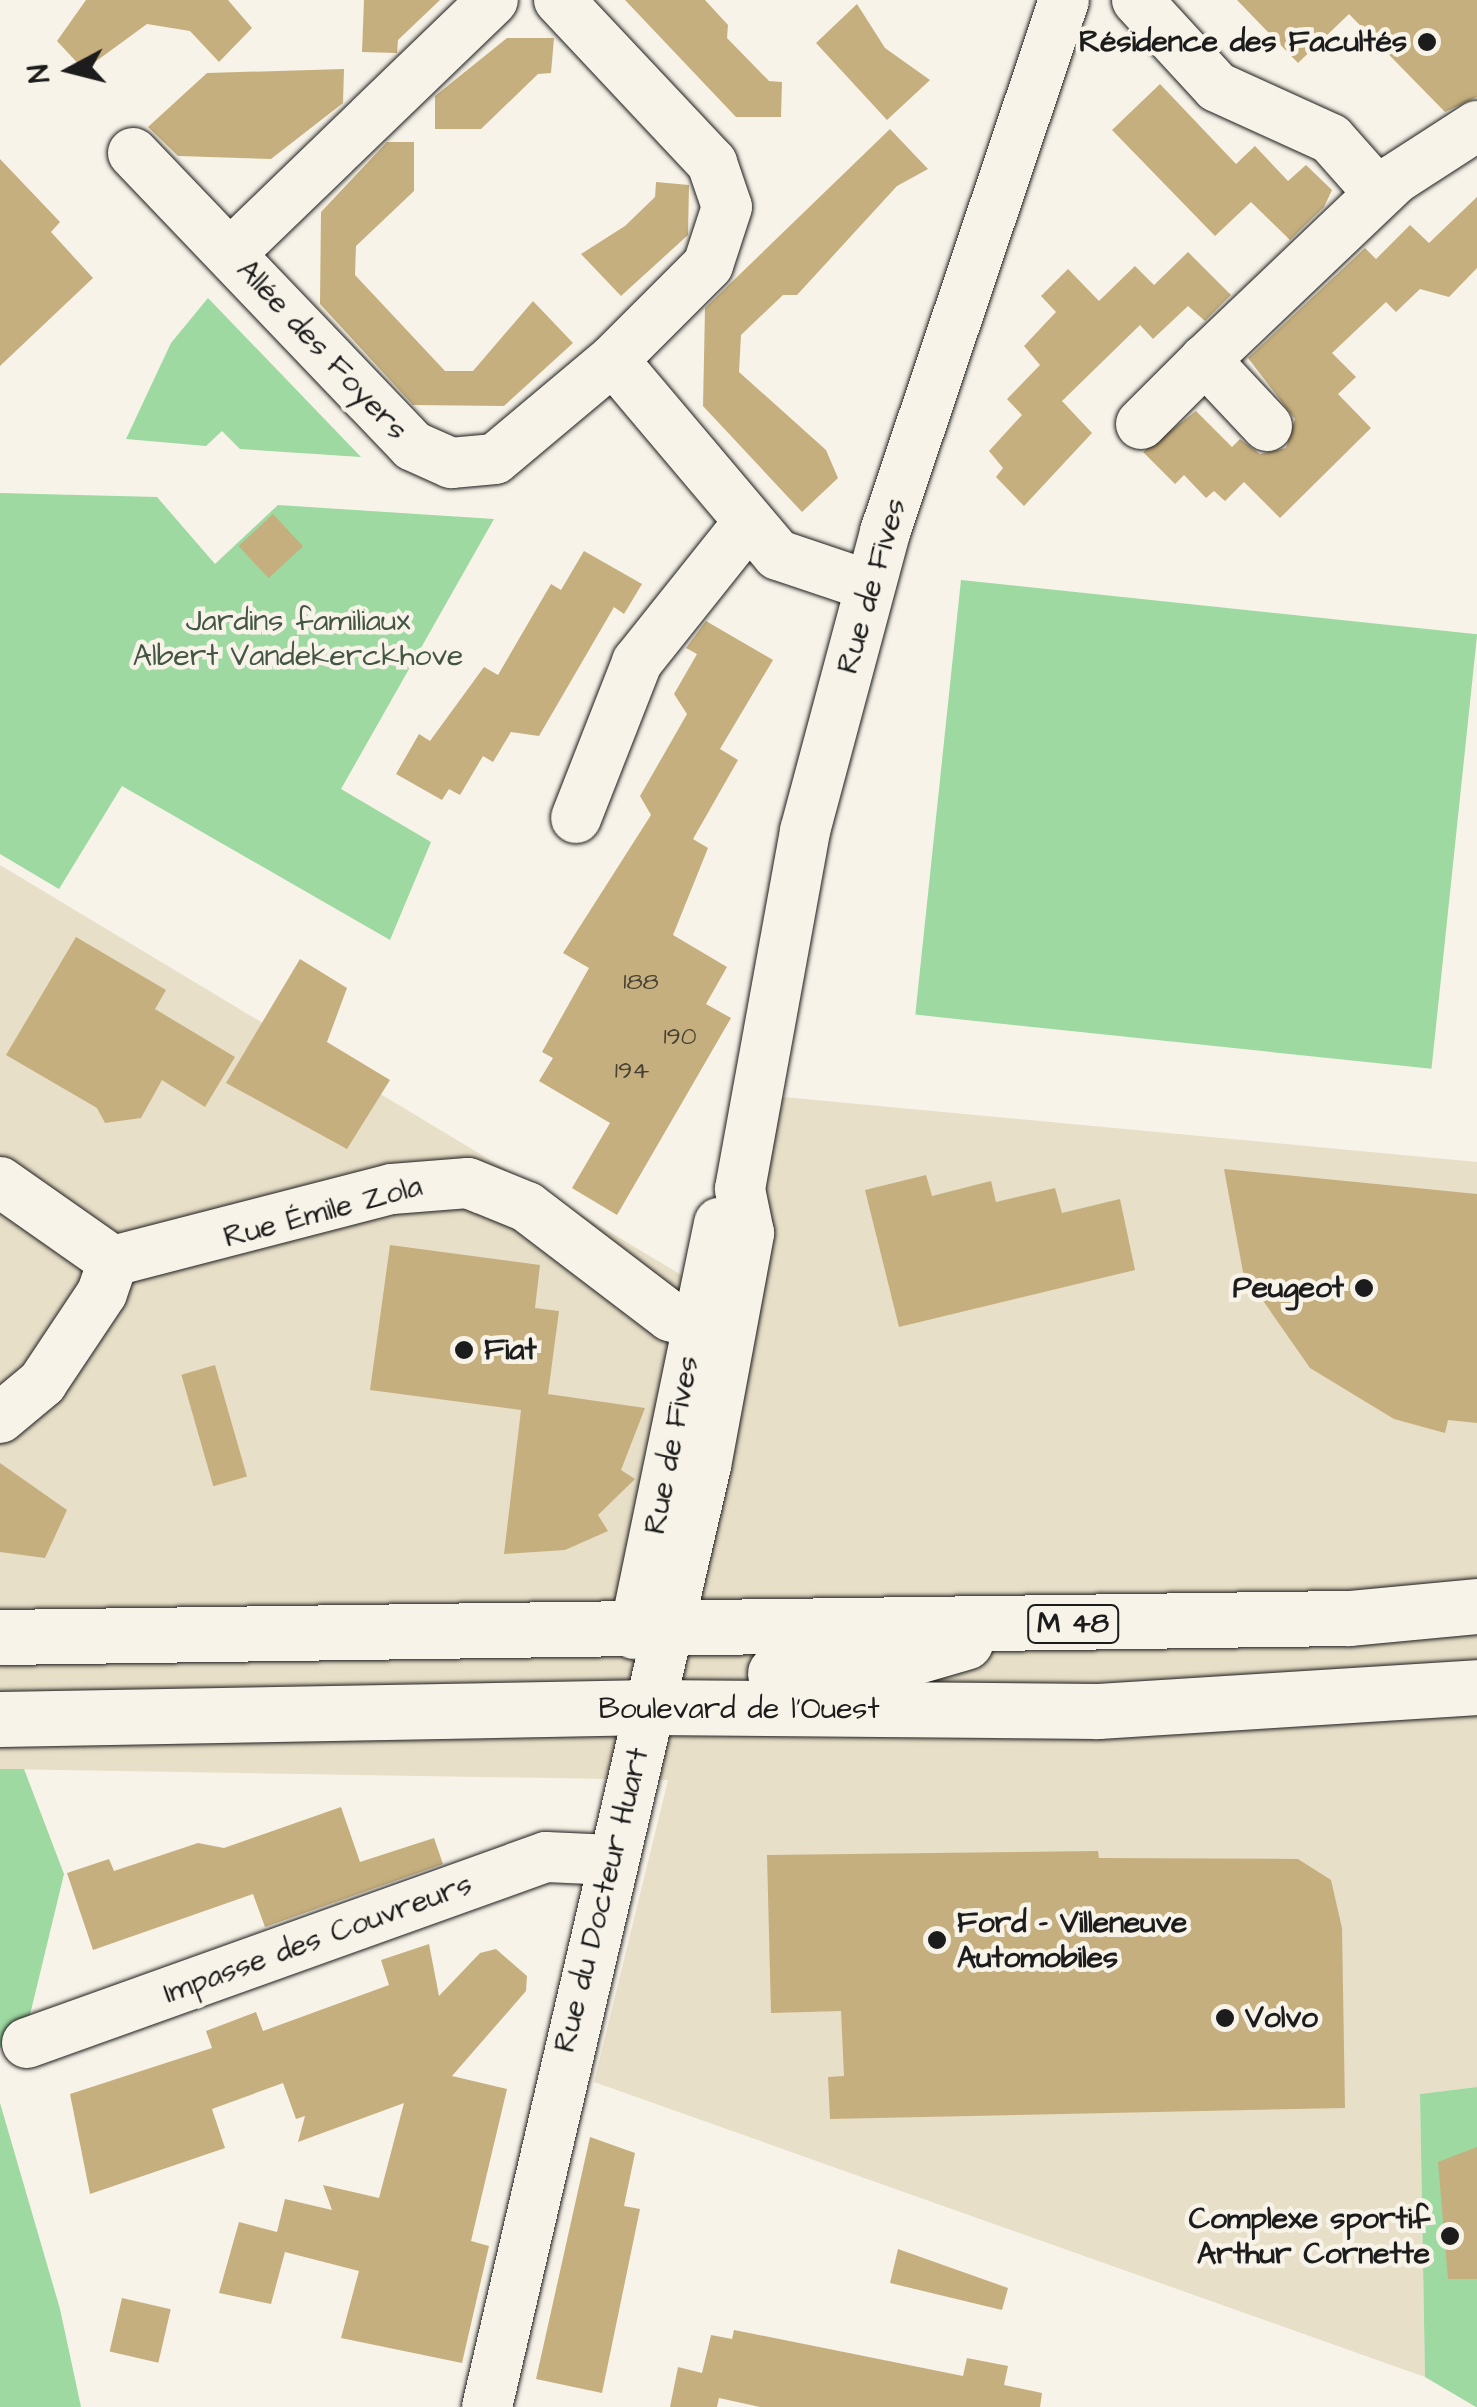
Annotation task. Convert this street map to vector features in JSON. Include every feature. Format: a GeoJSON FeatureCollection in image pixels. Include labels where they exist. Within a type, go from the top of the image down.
{"type":"FeatureCollection","features":[{"type":"Feature","properties":{"kind":"main road","name":"M 48"},"geometry":{"type":"LineString","coordinates":[[0,1637],[1015,1625],[1477,1606]]}},
{"type":"Feature","properties":{"kind":"main road"},"geometry":{"type":"LineString","coordinates":[[643,1699],[875,1668],[1015,1625]]}},
{"type":"Feature","properties":{"kind":"main road","name":"Boulevard de l'Ouest"},"geometry":{"type":"LineString","coordinates":[[0,1718],[643,1699],[1098,1711],[1477,1687]]}},
{"type":"Feature","properties":{"kind":"street","name":"Allée des Foyers"},"geometry":{"type":"LineString","coordinates":[[231,254],[492,0]]}},
{"type":"Feature","properties":{"kind":"street","name":"Allée des Foyers"},"geometry":{"type":"LineString","coordinates":[[134,152],[414,446],[451,463],[510,450],[612,360],[708,265],[727,207],[712,163],[559,0]]}},
{"type":"Feature","properties":{"kind":"street","name":"Rue de Fives"},"geometry":{"type":"LineString","coordinates":[[643,1699],[652,1629],[714,1330],[717,1227],[740,1189],[792,888],[870,586],[1064,0]]}},
{"type":"Feature","properties":{"kind":"street"},"geometry":{"type":"LineString","coordinates":[[1136,0],[1217,88],[1331,139],[1379,192]]}},
{"type":"Feature","properties":{"kind":"street"},"geometry":{"type":"LineString","coordinates":[[1141,424],[1379,192],[1474,134]]}},
{"type":"Feature","properties":{"kind":"street"},"geometry":{"type":"LineString","coordinates":[[612,360],[747,524],[798,566],[870,586]]}},
{"type":"Feature","properties":{"kind":"street"},"geometry":{"type":"LineString","coordinates":[[1205,360],[1268,426]]}},
{"type":"Feature","properties":{"kind":"street"},"geometry":{"type":"LineString","coordinates":[[576,818],[637,662],[747,524]]}},
{"type":"Feature","properties":{"kind":"street"},"geometry":{"type":"LineString","coordinates":[[0,1182],[113,1261],[102,1294],[42,1383],[0,1418]]}},
{"type":"Feature","properties":{"kind":"street","name":"Rue Émile Zola"},"geometry":{"type":"LineString","coordinates":[[113,1261],[410,1185],[468,1183],[528,1207],[645,1300],[714,1330]]}},
{"type":"Feature","properties":{"kind":"street","name":"Rue du Docteur Huart"},"geometry":{"type":"LineString","coordinates":[[494,2406],[602,1859],[643,1699]]}},
{"type":"Feature","properties":{"kind":"street","name":"Impasse des Couvreurs"},"geometry":{"type":"LineString","coordinates":[[27,2043],[546,1857],[602,1859]]}},
{"type":"Feature","properties":{"kind":"shaded area"},"geometry":{"type":"Polygon","coordinates":[[[0,865],[698,1285],[740,1093],[1477,1162],[1477,2087],[1420,2094],[1425,2377],[594,2082],[668,1780],[0,1769],[0,865]]]}},
{"type":"Feature","properties":{"kind":"green space"},"geometry":{"type":"Polygon","coordinates":[[[208,298],[361,457],[240,449],[222,431],[206,446],[126,439],[171,343],[208,298]]]}},
{"type":"Feature","properties":{"kind":"green space","name":"Jardins familiaux Albert Vandekerckhove"},"geometry":{"type":"Polygon","coordinates":[[[0,493],[157,497],[215,564],[278,505],[494,519],[341,789],[431,842],[390,940],[122,786],[59,889],[0,854],[0,493]]]}},
{"type":"Feature","properties":{"kind":"green space"},"geometry":{"type":"Polygon","coordinates":[[[961,580],[1477,634],[1431,1069],[915,1015],[961,580]]]}},
{"type":"Feature","properties":{"kind":"green space"},"geometry":{"type":"Polygon","coordinates":[[[0,1769],[24,1769],[64,1874],[28,2023],[0,2048],[0,1769]]]}},
{"type":"Feature","properties":{"kind":"green space","name":"Complexe sportif Arthur Cornette"},"geometry":{"type":"Polygon","coordinates":[[[1477,2087],[1476,2407],[1425,2377],[1420,2094],[1477,2087]]]}},
{"type":"Feature","properties":{"kind":"green space"},"geometry":{"type":"Polygon","coordinates":[[[0,2103],[60,2309],[81,2407],[0,2407],[0,2103]]]}},
{"type":"Feature","properties":{"kind":"building"},"geometry":{"type":"Polygon","coordinates":[[[86,0],[228,0],[252,28],[219,62],[190,31],[147,24],[84,70],[57,41],[86,0]]]}},
{"type":"Feature","properties":{"kind":"building"},"geometry":{"type":"Polygon","coordinates":[[[364,0],[440,0],[398,40],[397,53],[362,52],[364,0]]]}},
{"type":"Feature","properties":{"kind":"building"},"geometry":{"type":"Polygon","coordinates":[[[625,0],[705,0],[728,25],[727,38],[769,81],[782,82],[781,117],[736,117],[625,0]]]}},
{"type":"Feature","properties":{"kind":"building","name":"Résidence des Facultés"},"geometry":{"type":"Polygon","coordinates":[[[1237,0],[1477,0],[1477,97],[1445,112],[1349,14],[1298,63],[1237,0]]]}},
{"type":"Feature","properties":{"kind":"building"},"geometry":{"type":"Polygon","coordinates":[[[857,4],[885,48],[930,80],[887,120],[816,43],[857,4]]]}},
{"type":"Feature","properties":{"kind":"building"},"geometry":{"type":"Polygon","coordinates":[[[507,38],[554,38],[551,73],[538,74],[481,129],[435,129],[435,96],[507,38]]]}},
{"type":"Feature","properties":{"kind":"building"},"geometry":{"type":"Polygon","coordinates":[[[344,69],[343,103],[271,159],[178,156],[148,127],[207,73],[344,69]]]}},
{"type":"Feature","properties":{"kind":"building"},"geometry":{"type":"Polygon","coordinates":[[[1160,84],[1236,164],[1255,146],[1288,181],[1306,165],[1332,190],[1324,207],[1290,240],[1251,202],[1215,236],[1112,130],[1160,84]]]}},
{"type":"Feature","properties":{"kind":"building"},"geometry":{"type":"Polygon","coordinates":[[[890,129],[928,169],[897,186],[797,295],[783,295],[741,335],[739,372],[826,450],[838,478],[802,512],[703,406],[705,308],[890,129]]]}},
{"type":"Feature","properties":{"kind":"building"},"geometry":{"type":"Polygon","coordinates":[[[387,142],[414,142],[414,191],[356,246],[355,275],[445,371],[473,371],[533,301],[573,343],[504,406],[413,405],[320,304],[321,212],[387,142]]]}},
{"type":"Feature","properties":{"kind":"building"},"geometry":{"type":"Polygon","coordinates":[[[0,159],[60,222],[51,232],[93,278],[0,366],[0,159]]]}},
{"type":"Feature","properties":{"kind":"building"},"geometry":{"type":"Polygon","coordinates":[[[656,182],[689,185],[688,235],[621,296],[581,254],[625,226],[655,197],[656,182]]]}},
{"type":"Feature","properties":{"kind":"building"},"geometry":{"type":"Polygon","coordinates":[[[1477,197],[1477,268],[1449,297],[1420,289],[1396,312],[1386,302],[1332,353],[1356,377],[1338,394],[1371,428],[1280,518],[1244,482],[1225,501],[1214,491],[1206,498],[1184,475],[1175,484],[1143,452],[1196,411],[1232,447],[1240,439],[1260,454],[1286,448],[1295,419],[1248,358],[1365,248],[1376,259],[1410,225],[1429,243],[1477,197]]]}},
{"type":"Feature","properties":{"kind":"building"},"geometry":{"type":"Polygon","coordinates":[[[1188,252],[1231,295],[1205,321],[1188,306],[1153,339],[1140,325],[1062,401],[1092,433],[1024,506],[996,477],[1003,468],[989,451],[1022,415],[1007,399],[1040,365],[1024,346],[1056,312],[1041,296],[1068,269],[1099,301],[1135,266],[1154,285],[1188,252]]]}},
{"type":"Feature","properties":{"kind":"building"},"geometry":{"type":"Polygon","coordinates":[[[273,514],[303,546],[269,578],[239,546],[273,514]]]}},
{"type":"Feature","properties":{"kind":"building"},"geometry":{"type":"Polygon","coordinates":[[[584,551],[642,584],[624,614],[614,607],[539,736],[511,732],[493,762],[483,756],[460,795],[449,789],[442,800],[396,774],[419,734],[430,741],[484,667],[498,675],[551,584],[561,590],[584,551]]]}},
{"type":"Feature","properties":{"kind":"building"},"geometry":{"type":"Polygon","coordinates":[[[706,621],[773,660],[720,749],[738,760],[693,839],[708,848],[673,935],[727,967],[706,1004],[731,1018],[617,1215],[572,1188],[610,1123],[539,1081],[553,1058],[542,1052],[589,968],[563,953],[651,815],[640,796],[687,714],[674,694],[697,654],[686,648],[706,621]]]}},
{"type":"Feature","properties":{"kind":"building"},"geometry":{"type":"Polygon","coordinates":[[[76,937],[166,990],[155,1009],[235,1057],[205,1107],[162,1080],[141,1118],[105,1123],[97,1108],[6,1055],[76,937]]]}},
{"type":"Feature","properties":{"kind":"building"},"geometry":{"type":"Polygon","coordinates":[[[300,959],[347,988],[327,1042],[390,1080],[347,1149],[226,1083],[300,959]]]}},
{"type":"Feature","properties":{"kind":"building","name":"Peugeot"},"geometry":{"type":"Polygon","coordinates":[[[1224,1169],[1477,1194],[1477,1423],[1448,1420],[1445,1433],[1394,1419],[1310,1368],[1243,1272],[1224,1169]]]}},
{"type":"Feature","properties":{"kind":"building"},"geometry":{"type":"Polygon","coordinates":[[[926,1175],[932,1196],[991,1181],[996,1202],[1055,1188],[1062,1213],[1120,1199],[1135,1270],[899,1327],[865,1190],[926,1175]]]}},
{"type":"Feature","properties":{"kind":"building"},"geometry":{"type":"Polygon","coordinates":[[[390,1245],[540,1265],[535,1308],[559,1311],[548,1394],[645,1408],[621,1470],[635,1479],[598,1515],[608,1531],[565,1550],[504,1554],[521,1410],[370,1390],[390,1245]]]}},
{"type":"Feature","properties":{"kind":"building"},"geometry":{"type":"Polygon","coordinates":[[[215,1365],[247,1477],[213,1486],[181,1375],[215,1365]]]}},
{"type":"Feature","properties":{"kind":"building"},"geometry":{"type":"Polygon","coordinates":[[[0,1463],[67,1510],[45,1558],[0,1552],[0,1463]]]}},
{"type":"Feature","properties":{"kind":"building"},"geometry":{"type":"Polygon","coordinates":[[[341,1807],[360,1862],[434,1838],[443,1864],[265,1927],[253,1894],[93,1950],[67,1873],[109,1859],[114,1871],[198,1843],[224,1848],[341,1807]]]}},
{"type":"Feature","properties":{"kind":"building"},"geometry":{"type":"Polygon","coordinates":[[[1098,1851],[1099,1858],[1298,1859],[1331,1880],[1342,1928],[1345,2108],[830,2119],[828,2077],[844,2076],[841,2011],[771,2013],[767,1855],[1098,1851]]]}},
{"type":"Feature","properties":{"kind":"building"},"geometry":{"type":"Polygon","coordinates":[[[429,1944],[439,1996],[480,1953],[496,1949],[527,1976],[526,1991],[452,2076],[507,2089],[471,2241],[489,2246],[462,2363],[341,2338],[359,2271],[285,2252],[271,2304],[219,2293],[239,2222],[277,2232],[285,2199],[332,2210],[323,2185],[379,2198],[404,2103],[298,2142],[305,2116],[296,2119],[283,2083],[212,2109],[225,2148],[90,2194],[70,2094],[212,2048],[206,2031],[256,2012],[263,2031],[389,1985],[381,1960],[429,1944]]]}},
{"type":"Feature","properties":{"kind":"building"},"geometry":{"type":"Polygon","coordinates":[[[590,2137],[635,2153],[624,2206],[640,2209],[602,2393],[536,2379],[590,2137]]]}},
{"type":"Feature","properties":{"kind":"building"},"geometry":{"type":"Polygon","coordinates":[[[1477,2147],[1477,2279],[1448,2279],[1438,2162],[1477,2147]]]}},
{"type":"Feature","properties":{"kind":"building"},"geometry":{"type":"Polygon","coordinates":[[[898,2249],[1008,2288],[1002,2310],[890,2283],[898,2249]]]}},
{"type":"Feature","properties":{"kind":"building"},"geometry":{"type":"Polygon","coordinates":[[[122,2298],[171,2309],[158,2363],[110,2352],[122,2298]]]}},
{"type":"Feature","properties":{"kind":"building"},"geometry":{"type":"Polygon","coordinates":[[[734,2330],[963,2376],[967,2358],[1008,2366],[1004,2385],[1042,2393],[1040,2407],[760,2407],[719,2398],[717,2407],[670,2407],[678,2367],[702,2373],[711,2335],[732,2339],[734,2330]]]}},
{"type":"Feature","properties":{"kind":"place","name":"Résidence des Facultés"},"geometry":{"type":"Point","coordinates":[1427,42]}},
{"type":"Feature","properties":{"kind":"place","name":"Peugeot"},"geometry":{"type":"Point","coordinates":[1364,1288]}},
{"type":"Feature","properties":{"kind":"place","name":"Fiat"},"geometry":{"type":"Point","coordinates":[464,1350]}},
{"type":"Feature","properties":{"kind":"place","name":"Ford - Villeneuve Automobiles"},"geometry":{"type":"Point","coordinates":[937,1940]}},
{"type":"Feature","properties":{"kind":"place","name":"Volvo"},"geometry":{"type":"Point","coordinates":[1225,2018]}},
{"type":"Feature","properties":{"kind":"place","name":"Complexe sportif Arthur Cornette"},"geometry":{"type":"Point","coordinates":[1450,2236]}}]}
